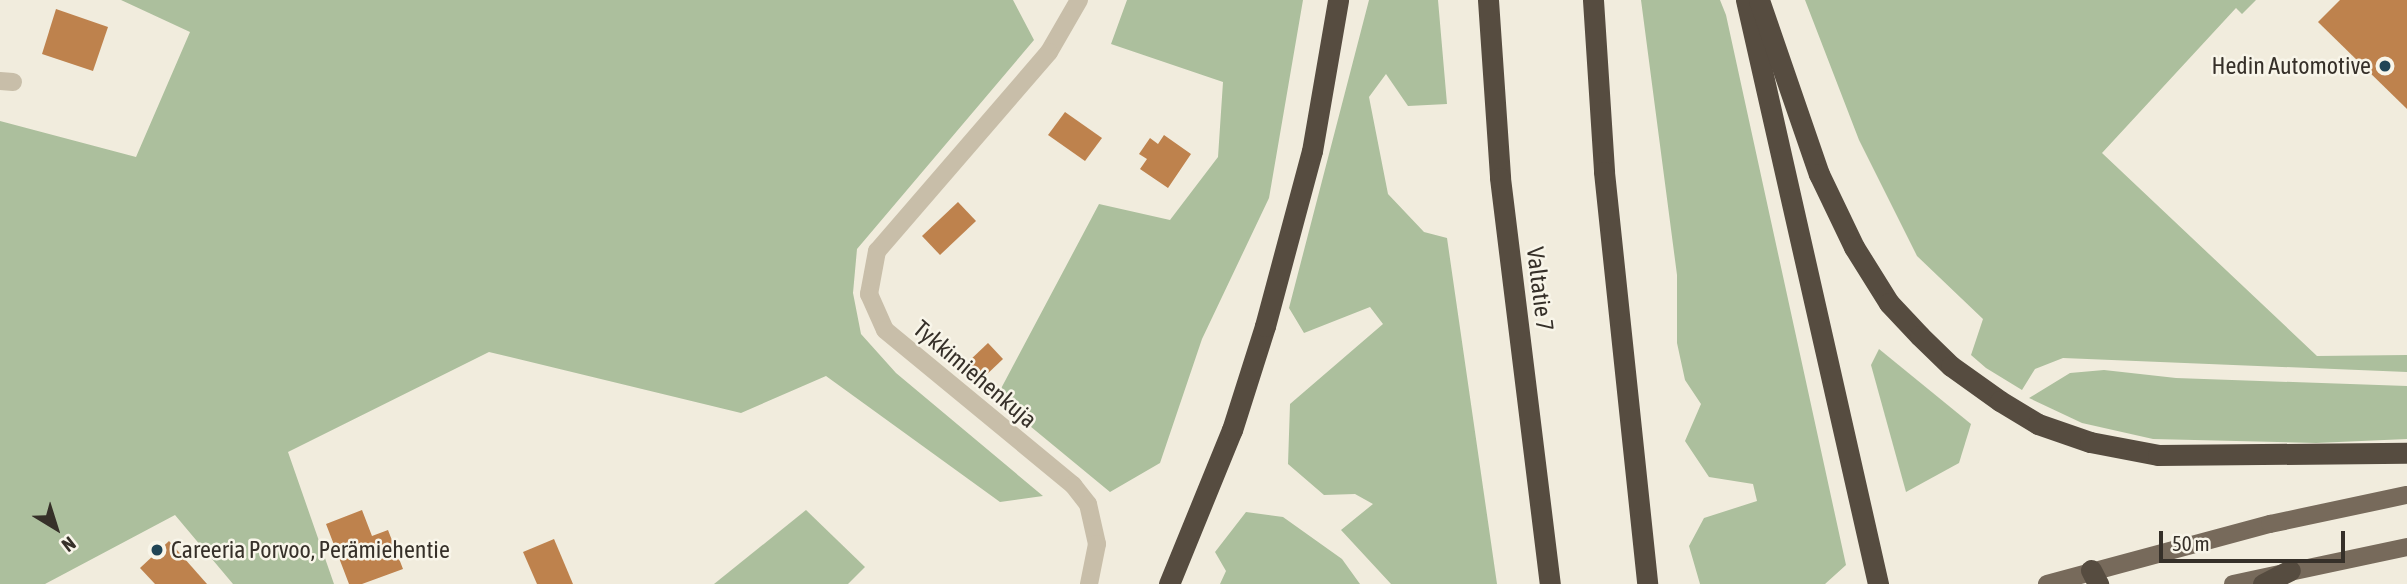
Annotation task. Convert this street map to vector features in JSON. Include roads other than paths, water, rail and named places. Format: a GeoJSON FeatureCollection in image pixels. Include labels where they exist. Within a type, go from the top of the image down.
{"type":"FeatureCollection","features":[{"type":"Feature","properties":{"kind":"highway"},"geometry":{"type":"LineString","coordinates":[[1169,584],[1232,430],[1265,326],[1312,151],[1338,0]]}},
{"type":"Feature","properties":{"kind":"highway","name":"Valtatie 7"},"geometry":{"type":"LineString","coordinates":[[1488,0],[1500,178],[1550,584]]}},
{"type":"Feature","properties":{"kind":"highway"},"geometry":{"type":"LineString","coordinates":[[1593,0],[1604,172],[1647,584]]}},
{"type":"Feature","properties":{"kind":"highway"},"geometry":{"type":"LineString","coordinates":[[1746,0],[1878,584]]}},
{"type":"Feature","properties":{"kind":"highway"},"geometry":{"type":"LineString","coordinates":[[1759,0],[1819,174],[1854,247],[1889,303],[1920,336],[1951,366],[2000,401],[2038,424],[2090,442],[2158,455],[2407,453]]}},
{"type":"Feature","properties":{"kind":"highway"},"geometry":{"type":"LineString","coordinates":[[2263,584],[2290,570]]}},
{"type":"Feature","properties":{"kind":"main road"},"geometry":{"type":"LineString","coordinates":[[2047,584],[2094,577],[2270,524],[2407,495]]}},
{"type":"Feature","properties":{"kind":"main road"},"geometry":{"type":"LineString","coordinates":[[2233,584],[2407,547]]}},
{"type":"Feature","properties":{"kind":"street","name":"Tykkimiehenkuja"},"geometry":{"type":"LineString","coordinates":[[1079,0],[1049,52],[877,251],[869,294],[885,330],[1073,485],[1088,504],[1097,544],[1089,584]]}},
{"type":"Feature","properties":{"kind":"place","name":"Hedin Automotive"},"geometry":{"type":"Point","coordinates":[2385,66]}},
{"type":"Feature","properties":{"kind":"place","name":"Careeria Porvoo, Perämiehentie"},"geometry":{"type":"Point","coordinates":[157,550]}}]}
